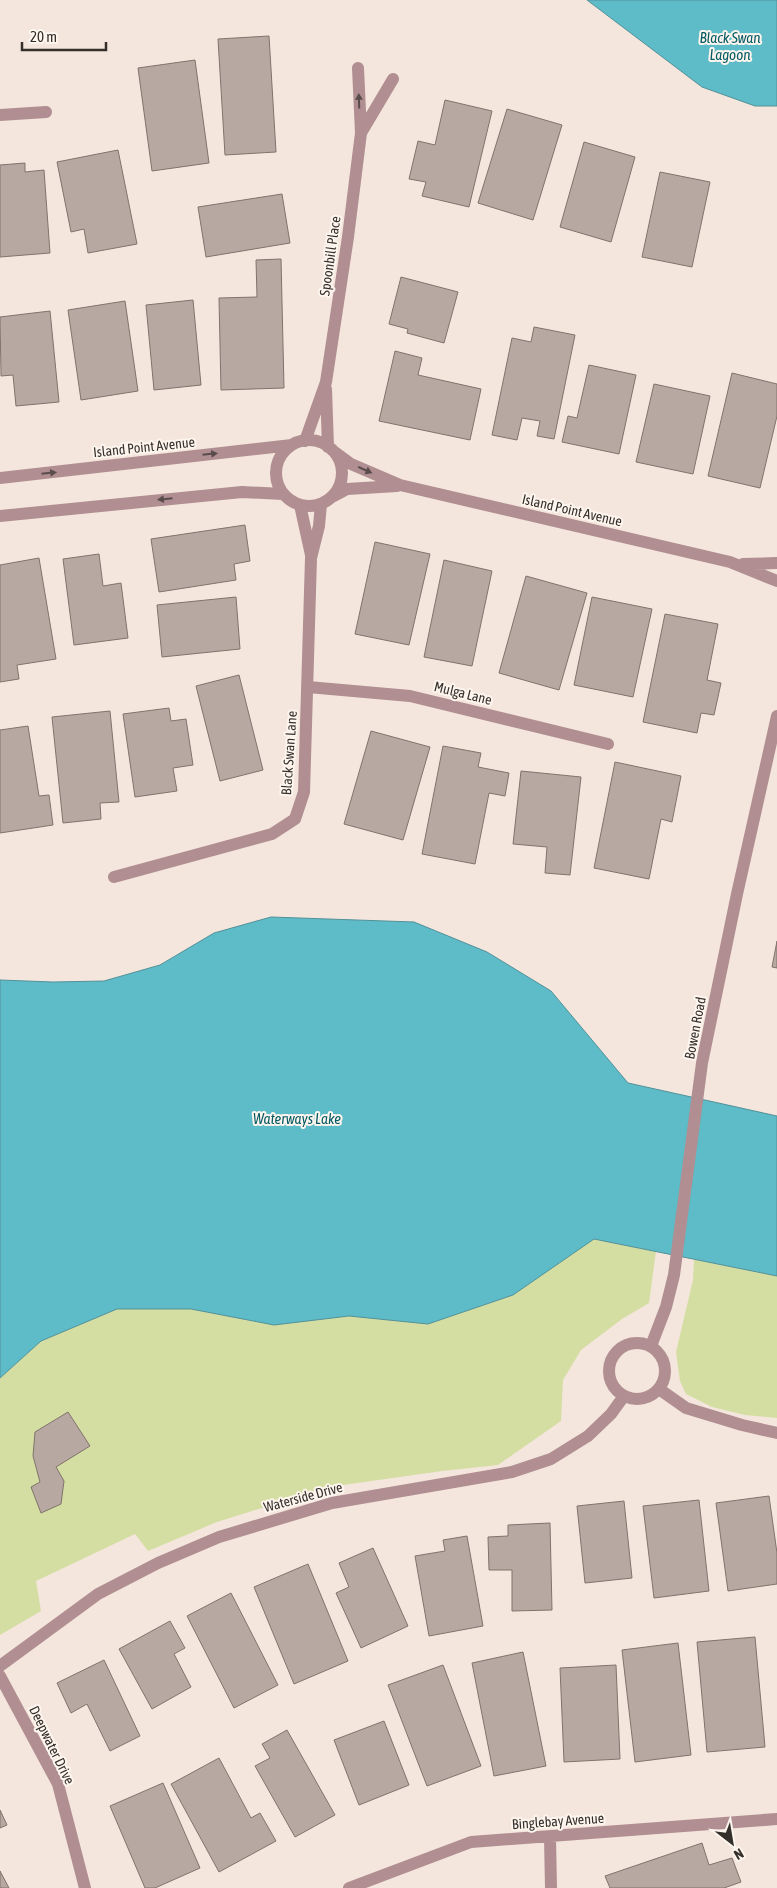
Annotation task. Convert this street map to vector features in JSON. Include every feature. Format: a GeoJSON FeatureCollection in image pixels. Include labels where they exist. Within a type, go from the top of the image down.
{"type":"FeatureCollection","features":[{"type":"Feature","properties":{"kind":"street","name":"Spoonbill Place"},"geometry":{"type":"LineString","coordinates":[[306,441],[326,382],[348,237],[360,133],[358,68]]}},
{"type":"Feature","properties":{"kind":"street","name":"Spoonbill Place"},"geometry":{"type":"LineString","coordinates":[[360,133],[392,79]]}},
{"type":"Feature","properties":{"kind":"street"},"geometry":{"type":"LineString","coordinates":[[0,115],[46,112]]}},
{"type":"Feature","properties":{"kind":"street","name":"Spoonbill Place"},"geometry":{"type":"LineString","coordinates":[[326,382],[330,449]]}},
{"type":"Feature","properties":{"kind":"street"},"geometry":{"type":"LineString","coordinates":[[313,441],[330,449],[341,466],[342,474],[336,491],[326,500],[311,506],[300,505],[291,501],[283,494],[278,484],[276,473],[278,462],[283,452],[292,445],[313,441]]}},
{"type":"Feature","properties":{"kind":"street","name":"Island Point Avenue"},"geometry":{"type":"LineString","coordinates":[[0,478],[292,445]]}},
{"type":"Feature","properties":{"kind":"street","name":"Island Point Avenue"},"geometry":{"type":"LineString","coordinates":[[330,449],[351,464],[400,485],[738,564],[777,581]]}},
{"type":"Feature","properties":{"kind":"street","name":"Island Point Avenue"},"geometry":{"type":"LineString","coordinates":[[326,500],[347,490],[400,485]]}},
{"type":"Feature","properties":{"kind":"street"},"geometry":{"type":"LineString","coordinates":[[0,516],[242,492],[283,494]]}},
{"type":"Feature","properties":{"kind":"street","name":"Black Swan Lane"},"geometry":{"type":"LineString","coordinates":[[114,877],[272,834],[295,819],[304,792],[311,558],[326,500]]}},
{"type":"Feature","properties":{"kind":"street","name":"Black Swan Lane"},"geometry":{"type":"LineString","coordinates":[[300,505],[311,558]]}},
{"type":"Feature","properties":{"kind":"street","name":"Island Point Avenue"},"geometry":{"type":"LineString","coordinates":[[738,564],[777,563]]}},
{"type":"Feature","properties":{"kind":"street","name":"Mulga Lane"},"geometry":{"type":"LineString","coordinates":[[308,687],[410,696],[608,744]]}},
{"type":"Feature","properties":{"kind":"street","name":"Bowen Road"},"geometry":{"type":"LineString","coordinates":[[651,1346],[666,1307],[674,1274],[702,1063],[736,894],[777,716]]}},
{"type":"Feature","properties":{"kind":"street"},"geometry":{"type":"LineString","coordinates":[[631,1343],[651,1346],[660,1354],[665,1364],[666,1374],[659,1389],[642,1399],[624,1396],[616,1390],[611,1382],[610,1362],[622,1346],[631,1343]]}},
{"type":"Feature","properties":{"kind":"street"},"geometry":{"type":"LineString","coordinates":[[659,1389],[686,1408],[742,1425],[777,1433]]}},
{"type":"Feature","properties":{"kind":"street","name":"Waterside Drive"},"geometry":{"type":"LineString","coordinates":[[0,1666],[98,1594],[158,1563],[219,1537],[332,1503],[512,1472],[551,1458],[588,1436],[611,1414],[624,1396]]}},
{"type":"Feature","properties":{"kind":"street","name":"Deepwater Drive"},"geometry":{"type":"LineString","coordinates":[[0,1676],[58,1784],[85,1888]]}},
{"type":"Feature","properties":{"kind":"street","name":"Binglebay Avenue"},"geometry":{"type":"LineString","coordinates":[[349,1888],[471,1842],[777,1819]]}},
{"type":"Feature","properties":{"kind":"street"},"geometry":{"type":"LineString","coordinates":[[550,1837],[551,1888]]}},
{"type":"Feature","properties":{"kind":"green space"},"geometry":{"type":"Polygon","coordinates":[[[593,1239],[656,1251],[649,1303],[622,1319],[581,1350],[563,1380],[561,1421],[498,1465],[329,1487],[217,1522],[148,1551],[135,1534],[36,1581],[41,1611],[0,1635],[0,1378],[41,1341],[117,1309],[191,1309],[274,1325],[349,1316],[428,1324],[513,1295],[593,1239]]]}},
{"type":"Feature","properties":{"kind":"green space"},"geometry":{"type":"Polygon","coordinates":[[[694,1259],[777,1276],[777,1418],[745,1415],[712,1407],[686,1394],[680,1381],[676,1352],[693,1280],[694,1259]]]}},
{"type":"Feature","properties":{"kind":"water","name":"Black Swan Lagoon"},"geometry":{"type":"Polygon","coordinates":[[[587,0],[777,0],[777,106],[755,106],[702,87],[587,0]]]}},
{"type":"Feature","properties":{"kind":"water","name":"Waterways Lake"},"geometry":{"type":"Polygon","coordinates":[[[271,917],[414,922],[487,952],[551,991],[628,1083],[777,1116],[777,1276],[594,1239],[513,1295],[428,1324],[349,1316],[274,1325],[191,1309],[117,1309],[41,1341],[0,1378],[0,980],[104,981],[160,965],[214,933],[271,917]]]}},
{"type":"Feature","properties":{"kind":"building"},"geometry":{"type":"Polygon","coordinates":[[[269,36],[276,152],[225,155],[218,39],[269,36]]]}},
{"type":"Feature","properties":{"kind":"building"},"geometry":{"type":"Polygon","coordinates":[[[195,60],[209,163],[152,171],[138,68],[195,60]]]}},
{"type":"Feature","properties":{"kind":"building"},"geometry":{"type":"Polygon","coordinates":[[[445,100],[492,111],[469,207],[422,196],[426,182],[409,179],[418,141],[435,145],[445,100]]]}},
{"type":"Feature","properties":{"kind":"building"},"geometry":{"type":"Polygon","coordinates":[[[507,109],[562,125],[533,220],[478,203],[507,109]]]}},
{"type":"Feature","properties":{"kind":"building"},"geometry":{"type":"Polygon","coordinates":[[[584,142],[635,157],[611,242],[560,227],[584,142]]]}},
{"type":"Feature","properties":{"kind":"building"},"geometry":{"type":"Polygon","coordinates":[[[118,150],[137,244],[88,253],[84,229],[71,232],[57,162],[118,150]]]}},
{"type":"Feature","properties":{"kind":"building"},"geometry":{"type":"Polygon","coordinates":[[[25,163],[25,172],[44,170],[50,253],[0,257],[0,165],[25,163]]]}},
{"type":"Feature","properties":{"kind":"building"},"geometry":{"type":"Polygon","coordinates":[[[660,172],[710,182],[692,267],[642,257],[660,172]]]}},
{"type":"Feature","properties":{"kind":"building"},"geometry":{"type":"Polygon","coordinates":[[[282,194],[290,243],[206,257],[198,207],[282,194]]]}},
{"type":"Feature","properties":{"kind":"building"},"geometry":{"type":"Polygon","coordinates":[[[281,259],[284,388],[221,390],[219,298],[257,297],[256,260],[281,259]]]}},
{"type":"Feature","properties":{"kind":"building"},"geometry":{"type":"Polygon","coordinates":[[[401,277],[458,292],[444,343],[407,333],[408,329],[389,324],[401,277]]]}},
{"type":"Feature","properties":{"kind":"building"},"geometry":{"type":"Polygon","coordinates":[[[193,300],[201,385],[154,390],[146,305],[193,300]]]}},
{"type":"Feature","properties":{"kind":"building"},"geometry":{"type":"Polygon","coordinates":[[[125,301],[138,391],[81,400],[68,310],[125,301]]]}},
{"type":"Feature","properties":{"kind":"building"},"geometry":{"type":"Polygon","coordinates":[[[50,311],[59,402],[16,406],[13,375],[1,376],[0,317],[50,311]]]}},
{"type":"Feature","properties":{"kind":"building"},"geometry":{"type":"Polygon","coordinates":[[[534,327],[575,335],[554,439],[537,436],[540,421],[522,418],[517,440],[492,435],[512,338],[531,342],[534,327]]]}},
{"type":"Feature","properties":{"kind":"building"},"geometry":{"type":"Polygon","coordinates":[[[395,351],[422,358],[418,375],[481,389],[470,440],[379,421],[395,351]]]}},
{"type":"Feature","properties":{"kind":"building"},"geometry":{"type":"Polygon","coordinates":[[[589,365],[636,375],[619,454],[562,442],[568,416],[577,418],[589,365]]]}},
{"type":"Feature","properties":{"kind":"building"},"geometry":{"type":"Polygon","coordinates":[[[732,373],[777,384],[777,416],[760,488],[708,476],[732,373]]]}},
{"type":"Feature","properties":{"kind":"building"},"geometry":{"type":"Polygon","coordinates":[[[654,384],[710,396],[693,474],[636,462],[654,384]]]}},
{"type":"Feature","properties":{"kind":"building"},"geometry":{"type":"Polygon","coordinates":[[[245,525],[250,561],[234,564],[236,580],[159,592],[151,539],[245,525]]]}},
{"type":"Feature","properties":{"kind":"building"},"geometry":{"type":"Polygon","coordinates":[[[375,542],[430,554],[409,645],[355,634],[375,542]]]}},
{"type":"Feature","properties":{"kind":"building"},"geometry":{"type":"Polygon","coordinates":[[[99,554],[103,586],[121,583],[128,638],[74,645],[63,559],[99,554]]]}},
{"type":"Feature","properties":{"kind":"building"},"geometry":{"type":"Polygon","coordinates":[[[39,558],[56,659],[17,665],[19,679],[0,682],[0,565],[39,558]]]}},
{"type":"Feature","properties":{"kind":"building"},"geometry":{"type":"Polygon","coordinates":[[[444,560],[492,571],[472,666],[424,657],[444,560]]]}},
{"type":"Feature","properties":{"kind":"building"},"geometry":{"type":"Polygon","coordinates":[[[526,576],[587,593],[559,690],[499,673],[526,576]]]}},
{"type":"Feature","properties":{"kind":"building"},"geometry":{"type":"Polygon","coordinates":[[[236,597],[240,649],[162,657],[157,605],[236,597]]]}},
{"type":"Feature","properties":{"kind":"building"},"geometry":{"type":"Polygon","coordinates":[[[592,597],[652,609],[633,697],[574,685],[592,597]]]}},
{"type":"Feature","properties":{"kind":"building"},"geometry":{"type":"Polygon","coordinates":[[[665,614],[718,624],[707,680],[721,683],[714,715],[701,713],[697,733],[643,722],[665,614]]]}},
{"type":"Feature","properties":{"kind":"building"},"geometry":{"type":"Polygon","coordinates":[[[239,675],[263,770],[220,781],[196,686],[239,675]]]}},
{"type":"Feature","properties":{"kind":"building"},"geometry":{"type":"Polygon","coordinates":[[[169,708],[171,721],[186,719],[193,765],[173,768],[177,791],[135,797],[123,714],[169,708]]]}},
{"type":"Feature","properties":{"kind":"building"},"geometry":{"type":"Polygon","coordinates":[[[110,711],[119,802],[100,803],[101,819],[63,823],[52,717],[110,711]]]}},
{"type":"Feature","properties":{"kind":"building"},"geometry":{"type":"Polygon","coordinates":[[[28,726],[39,796],[49,795],[53,825],[0,833],[0,730],[28,726]]]}},
{"type":"Feature","properties":{"kind":"building"},"geometry":{"type":"Polygon","coordinates":[[[371,731],[430,747],[403,840],[344,824],[371,731]]]}},
{"type":"Feature","properties":{"kind":"building"},"geometry":{"type":"Polygon","coordinates":[[[443,746],[481,753],[478,767],[509,773],[505,796],[489,793],[475,864],[422,854],[443,746]]]}},
{"type":"Feature","properties":{"kind":"building"},"geometry":{"type":"Polygon","coordinates":[[[615,762],[681,776],[672,822],[661,819],[649,879],[594,868],[615,762]]]}},
{"type":"Feature","properties":{"kind":"building"},"geometry":{"type":"Polygon","coordinates":[[[521,771],[581,777],[570,875],[545,873],[547,847],[513,844],[521,771]]]}},
{"type":"Feature","properties":{"kind":"building"},"geometry":{"type":"Polygon","coordinates":[[[777,941],[777,968],[772,967],[777,941]]]}},
{"type":"Feature","properties":{"kind":"building"},"geometry":{"type":"Polygon","coordinates":[[[68,1412],[90,1446],[56,1467],[64,1481],[61,1504],[41,1513],[31,1487],[40,1482],[33,1456],[35,1432],[68,1412]]]}},
{"type":"Feature","properties":{"kind":"building"},"geometry":{"type":"Polygon","coordinates":[[[769,1496],[777,1553],[777,1584],[728,1591],[716,1503],[769,1496]]]}},
{"type":"Feature","properties":{"kind":"building"},"geometry":{"type":"Polygon","coordinates":[[[699,1500],[709,1591],[654,1598],[643,1506],[699,1500]]]}},
{"type":"Feature","properties":{"kind":"building"},"geometry":{"type":"Polygon","coordinates":[[[624,1501],[632,1578],[585,1583],[577,1506],[624,1501]]]}},
{"type":"Feature","properties":{"kind":"building"},"geometry":{"type":"Polygon","coordinates":[[[550,1523],[552,1610],[512,1611],[512,1570],[489,1570],[488,1537],[508,1536],[508,1525],[550,1523]]]}},
{"type":"Feature","properties":{"kind":"building"},"geometry":{"type":"Polygon","coordinates":[[[467,1536],[483,1626],[429,1636],[415,1556],[445,1551],[443,1540],[467,1536]]]}},
{"type":"Feature","properties":{"kind":"building"},"geometry":{"type":"Polygon","coordinates":[[[373,1548],[408,1626],[361,1648],[336,1593],[349,1587],[339,1563],[373,1548]]]}},
{"type":"Feature","properties":{"kind":"building"},"geometry":{"type":"Polygon","coordinates":[[[308,1564],[348,1661],[294,1684],[254,1587],[308,1564]]]}},
{"type":"Feature","properties":{"kind":"building"},"geometry":{"type":"Polygon","coordinates":[[[231,1593],[278,1685],[234,1708],[187,1616],[231,1593]]]}},
{"type":"Feature","properties":{"kind":"building"},"geometry":{"type":"Polygon","coordinates":[[[170,1621],[185,1648],[174,1654],[191,1687],[152,1709],[119,1649],[170,1621]]]}},
{"type":"Feature","properties":{"kind":"building"},"geometry":{"type":"Polygon","coordinates":[[[755,1637],[765,1747],[707,1752],[697,1642],[755,1637]]]}},
{"type":"Feature","properties":{"kind":"building"},"geometry":{"type":"Polygon","coordinates":[[[678,1643],[691,1755],[635,1762],[622,1650],[678,1643]]]}},
{"type":"Feature","properties":{"kind":"building"},"geometry":{"type":"Polygon","coordinates":[[[523,1652],[546,1766],[494,1776],[472,1663],[523,1652]]]}},
{"type":"Feature","properties":{"kind":"building"},"geometry":{"type":"Polygon","coordinates":[[[104,1660],[140,1736],[110,1751],[87,1704],[71,1713],[57,1683],[104,1660]]]}},
{"type":"Feature","properties":{"kind":"building"},"geometry":{"type":"Polygon","coordinates":[[[443,1665],[481,1766],[427,1786],[388,1685],[443,1665]]]}},
{"type":"Feature","properties":{"kind":"building"},"geometry":{"type":"Polygon","coordinates":[[[616,1665],[620,1759],[564,1762],[560,1668],[616,1665]]]}},
{"type":"Feature","properties":{"kind":"building"},"geometry":{"type":"Polygon","coordinates":[[[384,1721],[409,1785],[359,1805],[334,1740],[384,1721]]]}},
{"type":"Feature","properties":{"kind":"building"},"geometry":{"type":"Polygon","coordinates":[[[287,1730],[335,1815],[295,1837],[255,1766],[270,1758],[262,1744],[287,1730]]]}},
{"type":"Feature","properties":{"kind":"building"},"geometry":{"type":"Polygon","coordinates":[[[219,1758],[251,1818],[260,1813],[276,1841],[219,1872],[171,1784],[219,1758]]]}},
{"type":"Feature","properties":{"kind":"building"},"geometry":{"type":"Polygon","coordinates":[[[163,1783],[200,1868],[155,1888],[145,1888],[110,1806],[163,1783]]]}},
{"type":"Feature","properties":{"kind":"building"},"geometry":{"type":"Polygon","coordinates":[[[0,1810],[7,1825],[0,1828],[0,1810]]]}},
{"type":"Feature","properties":{"kind":"building"},"geometry":{"type":"Polygon","coordinates":[[[702,1843],[709,1865],[732,1858],[741,1882],[724,1888],[610,1888],[605,1876],[702,1843]]]}},
{"type":"Feature","properties":{"kind":"building"},"geometry":{"type":"Polygon","coordinates":[[[0,1871],[9,1888],[0,1888],[0,1871]]]}}]}
